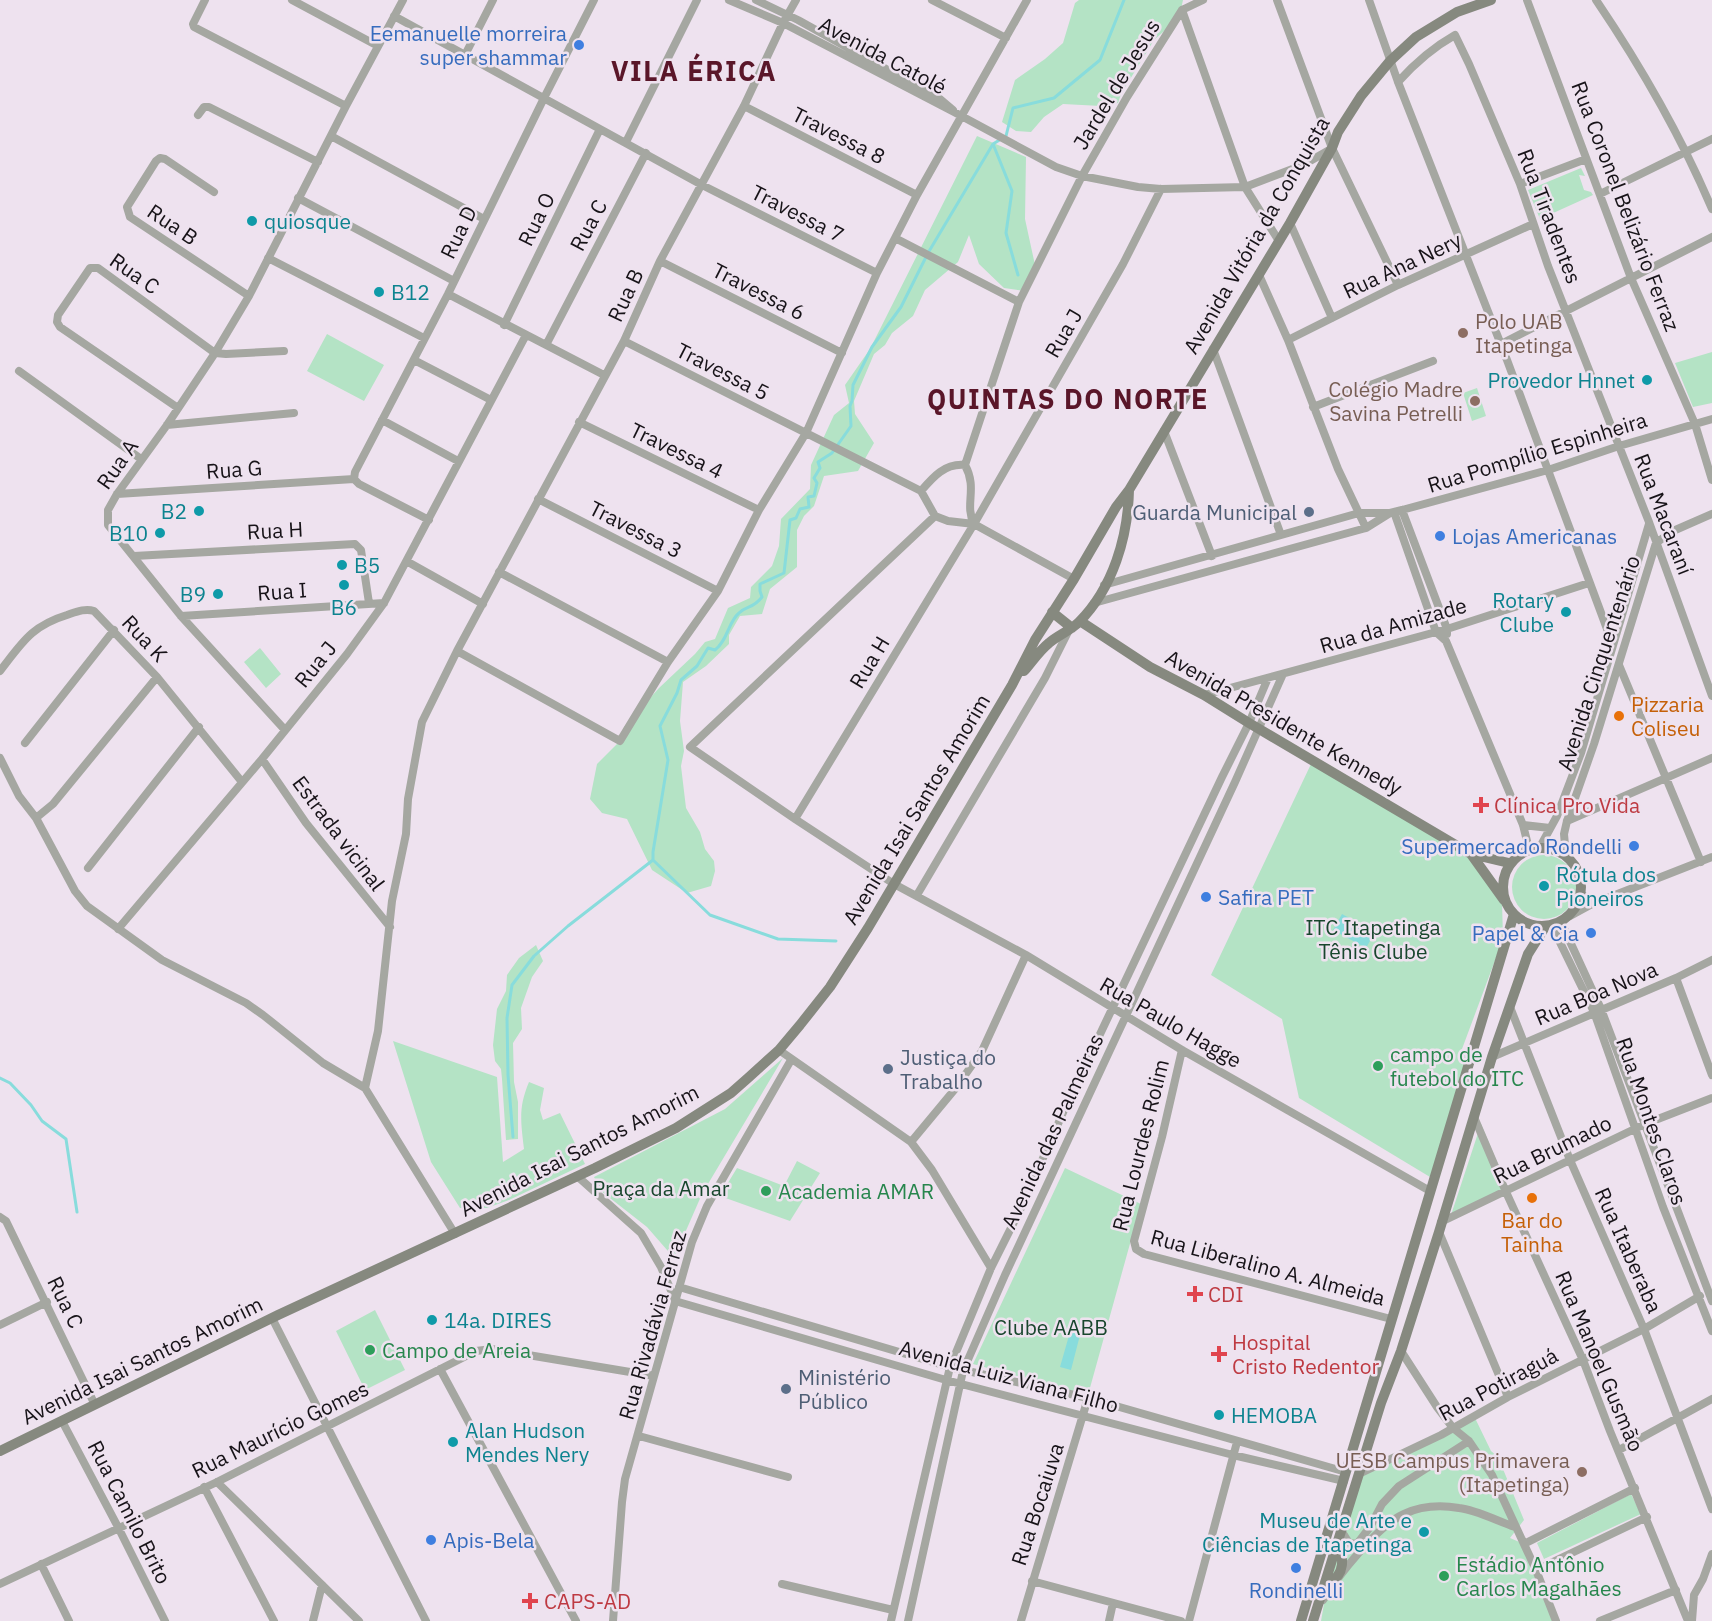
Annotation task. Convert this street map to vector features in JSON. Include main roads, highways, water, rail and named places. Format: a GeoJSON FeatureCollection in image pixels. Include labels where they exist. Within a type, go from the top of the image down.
{"type":"FeatureCollection","features":[{"type":"Feature","properties":{"kind":"main road","name":"Avenida Vitória da Conquista"},"geometry":{"type":"LineString","coordinates":[[1062,597],[1290,223],[1350,113],[1390,61],[1416,37],[1457,12],[1491,0]]}},
{"type":"Feature","properties":{"kind":"main road"},"geometry":{"type":"LineString","coordinates":[[1012,685],[1049,642],[1074,627],[1094,603],[1122,546],[1129,490]]}},
{"type":"Feature","properties":{"kind":"main road","name":"Avenida Isai Santos Amorim"},"geometry":{"type":"LineString","coordinates":[[0,1450],[272,1318],[455,1234],[676,1128],[731,1093],[779,1050],[830,987],[894,884],[1062,597]]}},
{"type":"Feature","properties":{"kind":"main road","name":"Avenida Presidente Kennedy"},"geometry":{"type":"LineString","coordinates":[[1052,612],[1065,624],[1204,695],[1471,854],[1509,863]]}},
{"type":"Feature","properties":{"kind":"main road"},"geometry":{"type":"LineString","coordinates":[[1313,1621],[1381,1404],[1401,1351],[1492,1057],[1528,954],[1577,905],[1581,894],[1577,872],[1566,856],[1557,850],[1534,848],[1509,863],[1503,882],[1506,904],[1520,920],[1532,925],[1557,923]]}},
{"type":"Feature","properties":{"kind":"main road","name":"Avenida Presidente Kennedy"},"geometry":{"type":"LineString","coordinates":[[1471,854],[1506,904]]}},
{"type":"Feature","properties":{"kind":"main road"},"geometry":{"type":"LineString","coordinates":[[1301,1621],[1514,914]]}},
{"type":"Feature","properties":{"kind":"main road"},"geometry":{"type":"LineString","coordinates":[[1376,1370],[1401,1351]]}},
{"type":"Feature","properties":{"kind":"main road"},"geometry":{"type":"LineString","coordinates":[[1341,1537],[1342,1568],[1338,1577],[1329,1583],[1320,1579],[1319,1573],[1332,1533],[1343,1481]]}},
{"type":"Feature","properties":{"kind":"water"},"geometry":{"type":"Polygon","coordinates":[[[1342,914],[1375,932],[1366,948],[1333,930],[1342,914]]]}},
{"type":"Feature","properties":{"kind":"water"},"geometry":{"type":"Polygon","coordinates":[[[1070,1332],[1080,1335],[1071,1370],[1060,1367],[1070,1332]]]}},
{"type":"Feature","properties":{"kind":"waterway"},"geometry":{"type":"LineString","coordinates":[[1018,275],[1006,233],[1012,191],[993,144],[1006,136],[1013,108],[1054,98],[1100,60],[1124,0]]}},
{"type":"Feature","properties":{"kind":"waterway"},"geometry":{"type":"LineString","coordinates":[[836,941],[778,939],[710,915],[653,860],[668,760],[660,726],[681,680],[697,666],[708,648],[715,650],[719,646],[735,617],[762,597],[760,584],[784,573],[790,520],[796,518],[800,509],[809,507],[808,497],[814,496],[817,483],[814,478],[820,468],[818,462],[832,453],[851,426],[850,406],[853,385],[872,347],[901,307],[928,253],[993,144]]}},
{"type":"Feature","properties":{"kind":"waterway"},"geometry":{"type":"LineString","coordinates":[[513,1137],[508,1075],[507,1018],[512,985],[534,956],[568,926],[653,860]]}},
{"type":"Feature","properties":{"kind":"waterway"},"geometry":{"type":"LineString","coordinates":[[0,1078],[10,1083],[31,1105],[42,1121],[66,1139],[77,1212]]}},
{"type":"Feature","properties":{"kind":"place","name":"Eemanuelle morreira super shammar"},"geometry":{"type":"Point","coordinates":[579,45]}},
{"type":"Feature","properties":{"kind":"place","name":"quiosque"},"geometry":{"type":"Point","coordinates":[252,221]}},
{"type":"Feature","properties":{"kind":"place","name":"B12"},"geometry":{"type":"Point","coordinates":[379,292]}},
{"type":"Feature","properties":{"kind":"place","name":"Polo UAB Itapetinga"},"geometry":{"type":"Point","coordinates":[1463,333]}},
{"type":"Feature","properties":{"kind":"place","name":"Provedor Hnnet"},"geometry":{"type":"Point","coordinates":[1647,380]}},
{"type":"Feature","properties":{"kind":"place","name":"Colégio Madre Savina Petrelli"},"geometry":{"type":"Point","coordinates":[1475,401]}},
{"type":"Feature","properties":{"kind":"place","name":"B2"},"geometry":{"type":"Point","coordinates":[199,511]}},
{"type":"Feature","properties":{"kind":"place","name":"Guarda Municipal"},"geometry":{"type":"Point","coordinates":[1309,512]}},
{"type":"Feature","properties":{"kind":"place","name":"B10"},"geometry":{"type":"Point","coordinates":[160,533]}},
{"type":"Feature","properties":{"kind":"place","name":"Lojas Americanas"},"geometry":{"type":"Point","coordinates":[1440,536]}},
{"type":"Feature","properties":{"kind":"place","name":"B5"},"geometry":{"type":"Point","coordinates":[342,565]}},
{"type":"Feature","properties":{"kind":"place","name":"B6"},"geometry":{"type":"Point","coordinates":[344,585]}},
{"type":"Feature","properties":{"kind":"place","name":"B9"},"geometry":{"type":"Point","coordinates":[218,594]}},
{"type":"Feature","properties":{"kind":"place","name":"Rotary Clube"},"geometry":{"type":"Point","coordinates":[1566,612]}},
{"type":"Feature","properties":{"kind":"place","name":"Pizzaria Coliseu"},"geometry":{"type":"Point","coordinates":[1619,716]}},
{"type":"Feature","properties":{"kind":"place","name":"Clínica Pro Vida"},"geometry":{"type":"Point","coordinates":[1481,805]}},
{"type":"Feature","properties":{"kind":"place","name":"Supermercado Rondelli"},"geometry":{"type":"Point","coordinates":[1634,846]}},
{"type":"Feature","properties":{"kind":"place","name":"Rótula dos Pioneiros"},"geometry":{"type":"Point","coordinates":[1544,886]}},
{"type":"Feature","properties":{"kind":"place","name":"Safira PET"},"geometry":{"type":"Point","coordinates":[1206,897]}},
{"type":"Feature","properties":{"kind":"place","name":"Papel & Cia"},"geometry":{"type":"Point","coordinates":[1591,933]}},
{"type":"Feature","properties":{"kind":"place","name":"campo de futebol do ITC"},"geometry":{"type":"Point","coordinates":[1378,1066]}},
{"type":"Feature","properties":{"kind":"place","name":"Justiça do Trabalho"},"geometry":{"type":"Point","coordinates":[888,1069]}},
{"type":"Feature","properties":{"kind":"place","name":"Academia AMAR"},"geometry":{"type":"Point","coordinates":[766,1191]}},
{"type":"Feature","properties":{"kind":"place","name":"Bar do Tainha"},"geometry":{"type":"Point","coordinates":[1532,1198]}},
{"type":"Feature","properties":{"kind":"place","name":"CDI"},"geometry":{"type":"Point","coordinates":[1195,1294]}},
{"type":"Feature","properties":{"kind":"place","name":"14a. DIRES"},"geometry":{"type":"Point","coordinates":[432,1320]}},
{"type":"Feature","properties":{"kind":"place","name":"Campo de Areia"},"geometry":{"type":"Point","coordinates":[370,1350]}},
{"type":"Feature","properties":{"kind":"place","name":"Hospital Cristo Redentor"},"geometry":{"type":"Point","coordinates":[1219,1354]}},
{"type":"Feature","properties":{"kind":"place","name":"Ministério Público"},"geometry":{"type":"Point","coordinates":[786,1389]}},
{"type":"Feature","properties":{"kind":"place","name":"HEMOBA"},"geometry":{"type":"Point","coordinates":[1219,1415]}},
{"type":"Feature","properties":{"kind":"place","name":"Alan Hudson Mendes Nery"},"geometry":{"type":"Point","coordinates":[453,1442]}},
{"type":"Feature","properties":{"kind":"place","name":"UESB Campus Primavera (Itapetinga)"},"geometry":{"type":"Point","coordinates":[1582,1472]}},
{"type":"Feature","properties":{"kind":"place","name":"Museu de Arte e Ciências de Itapetinga"},"geometry":{"type":"Point","coordinates":[1424,1532]}},
{"type":"Feature","properties":{"kind":"place","name":"Apis-Bela"},"geometry":{"type":"Point","coordinates":[431,1540]}},
{"type":"Feature","properties":{"kind":"place","name":"Rondinelli"},"geometry":{"type":"Point","coordinates":[1296,1568]}},
{"type":"Feature","properties":{"kind":"place","name":"Estádio Antônio Carlos Magalhães"},"geometry":{"type":"Point","coordinates":[1444,1576]}},
{"type":"Feature","properties":{"kind":"place","name":"CAPS-AD"},"geometry":{"type":"Point","coordinates":[530,1601]}},
{"type":"Feature","properties":{"kind":"district","name":"VILA ÉRICA"},"geometry":{"type":"Point","coordinates":[694,70]}},
{"type":"Feature","properties":{"kind":"district","name":"QUINTAS DO NORTE"},"geometry":{"type":"Point","coordinates":[1068,398]}},
{"type":"Feature","properties":{"kind":"park label","name":"ITC Itapetinga Tênis Clube"},"geometry":{"type":"Point","coordinates":[1373,939]}},
{"type":"Feature","properties":{"kind":"park label","name":"Praça da Amar"},"geometry":{"type":"Point","coordinates":[661,1188]}},
{"type":"Feature","properties":{"kind":"park label","name":"Clube AABB"},"geometry":{"type":"Point","coordinates":[1051,1327]}}]}
